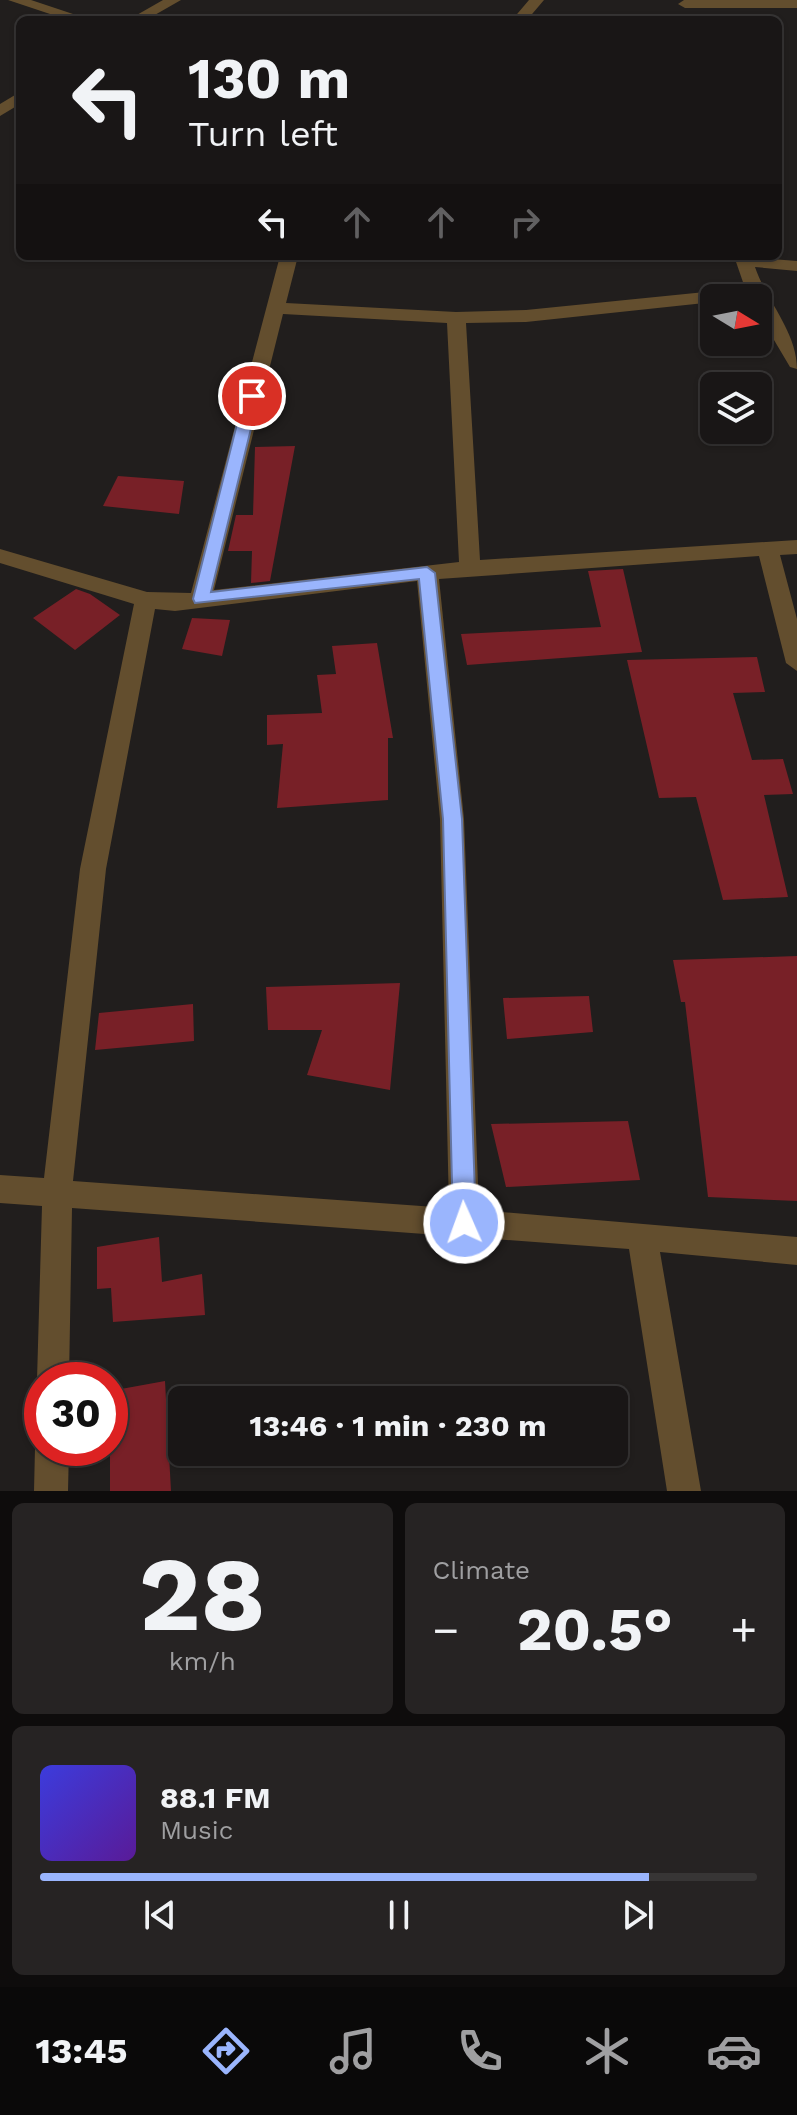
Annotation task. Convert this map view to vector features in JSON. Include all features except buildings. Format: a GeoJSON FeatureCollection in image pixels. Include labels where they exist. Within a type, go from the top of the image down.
{"type":"FeatureCollection","features":[{"type":"Feature","properties":{"kind":"street"},"geometry":{"type":"LineString","coordinates":[[15,0],[70,16]]}},
{"type":"Feature","properties":{"kind":"street"},"geometry":{"type":"LineString","coordinates":[[143,16],[174,0]]}},
{"type":"Feature","properties":{"kind":"street"},"geometry":{"type":"LineString","coordinates":[[523,16],[537,0]]}},
{"type":"Feature","properties":{"kind":"street"},"geometry":{"type":"LineString","coordinates":[[683,8],[797,4]]}},
{"type":"Feature","properties":{"kind":"street"},"geometry":{"type":"LineString","coordinates":[[201,599],[273,308],[288,260]]}},
{"type":"Feature","properties":{"kind":"street"},"geometry":{"type":"LineString","coordinates":[[744,260],[752,284]]}},
{"type":"Feature","properties":{"kind":"street"},"geometry":{"type":"LineString","coordinates":[[756,260],[797,266]]}},
{"type":"Feature","properties":{"kind":"street"},"geometry":{"type":"LineString","coordinates":[[273,308],[456,318],[526,316],[700,298]]}},
{"type":"Feature","properties":{"kind":"street"},"geometry":{"type":"LineString","coordinates":[[456,318],[470,569]]}},
{"type":"Feature","properties":{"kind":"street"},"geometry":{"type":"LineString","coordinates":[[772,321],[797,363]]}},
{"type":"Feature","properties":{"kind":"street"},"geometry":{"type":"LineString","coordinates":[[0,556],[146,600],[175,603],[470,569],[797,547]]}},
{"type":"Feature","properties":{"kind":"street"},"geometry":{"type":"LineString","coordinates":[[768,548],[797,663]]}},
{"type":"Feature","properties":{"kind":"street"},"geometry":{"type":"LineString","coordinates":[[427,573],[452,819],[464,1223]]}},
{"type":"Feature","properties":{"kind":"street"},"geometry":{"type":"LineString","coordinates":[[53,1362],[57,1193],[93,869],[146,600]]}},
{"type":"Feature","properties":{"kind":"street"},"geometry":{"type":"LineString","coordinates":[[0,1189],[642,1236],[797,1251]]}},
{"type":"Feature","properties":{"kind":"street"},"geometry":{"type":"LineString","coordinates":[[642,1236],[684,1491]]}},
{"type":"Feature","properties":{"kind":"street"},"geometry":{"type":"LineString","coordinates":[[51,1491],[52,1466]]}},
{"type":"Feature","properties":{"kind":"route"},"geometry":{"type":"LineString","coordinates":[[252,396],[201,599],[427,573],[452,819],[464,1223]]}}]}
